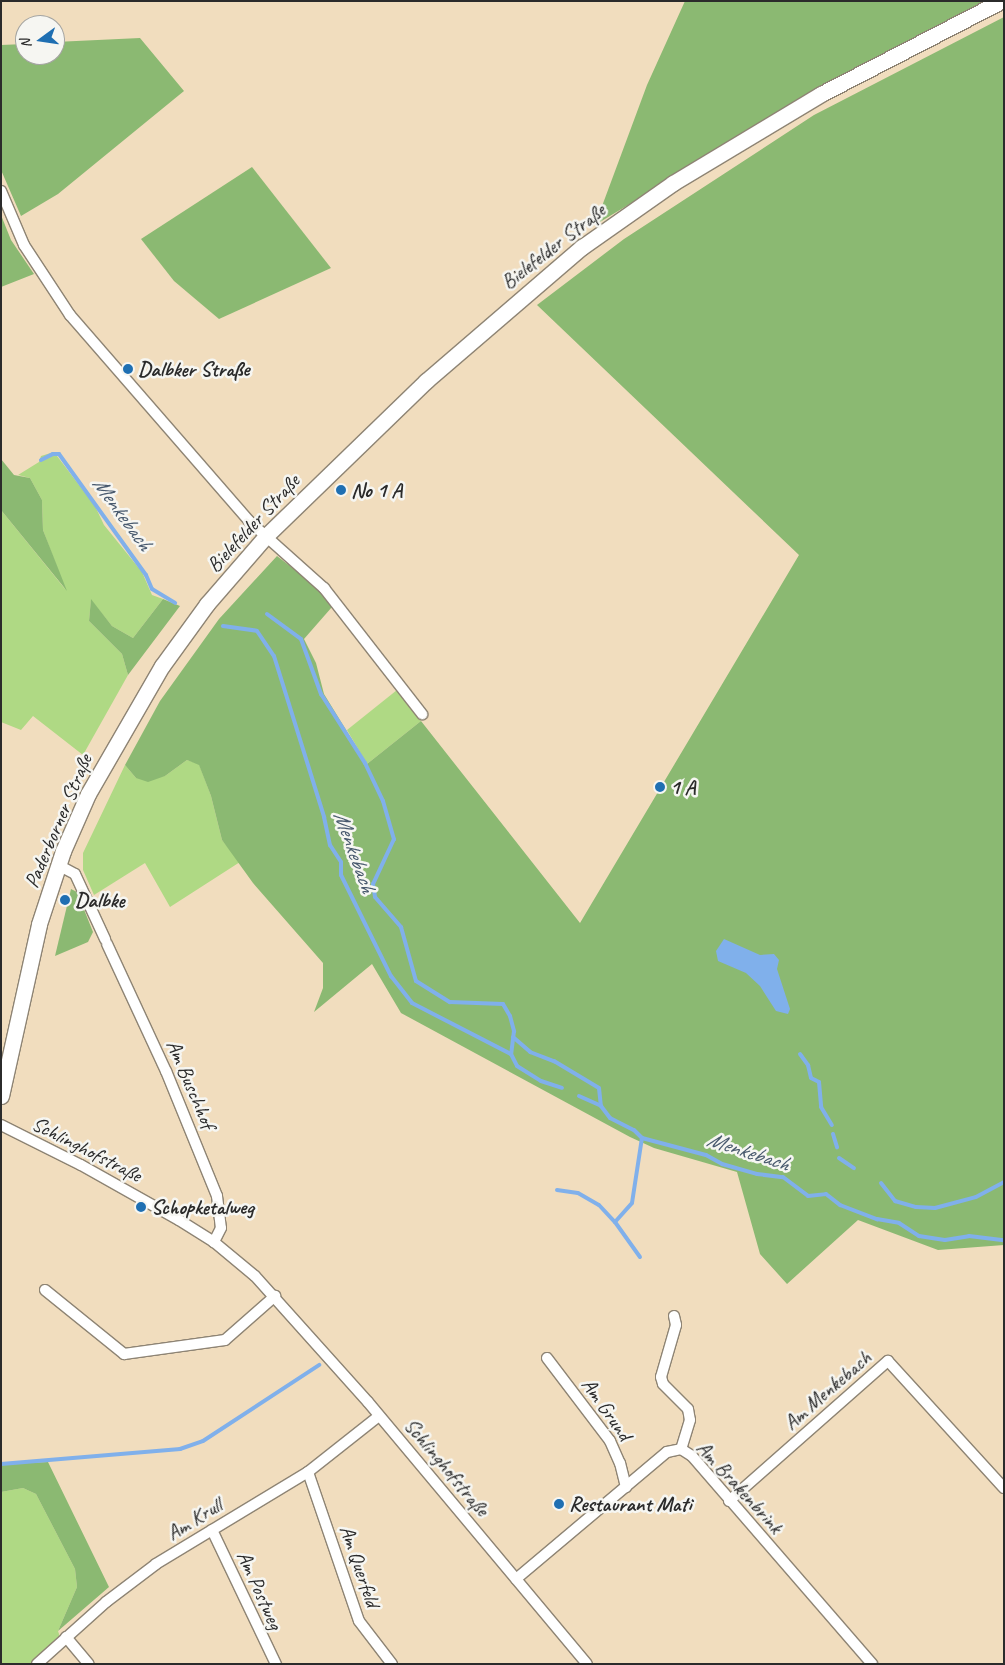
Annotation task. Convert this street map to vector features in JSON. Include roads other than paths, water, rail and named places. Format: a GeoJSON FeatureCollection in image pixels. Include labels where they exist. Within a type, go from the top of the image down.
{"type":"FeatureCollection","features":[{"type":"Feature","properties":{"kind":"main road","name":"Bielefelder Straße"},"geometry":{"type":"LineString","coordinates":[[199,614],[266,536],[426,381],[582,247],[674,183],[813,98],[1001,1]]}},
{"type":"Feature","properties":{"kind":"main road","name":"Paderborner Straße"},"geometry":{"type":"LineString","coordinates":[[1,1096],[28,964],[58,865],[88,794],[120,734],[199,614]]}},
{"type":"Feature","properties":{"kind":"street"},"geometry":{"type":"LineString","coordinates":[[1,191],[32,259],[70,315],[180,443],[266,536],[324,588],[422,714]]}},
{"type":"Feature","properties":{"kind":"street","name":"Am Buschhof"},"geometry":{"type":"LineString","coordinates":[[58,865],[75,874],[170,1080],[217,1196],[221,1228],[214,1242]]}},
{"type":"Feature","properties":{"kind":"street","name":"Schlinghofstraße"},"geometry":{"type":"LineString","coordinates":[[1,1125],[96,1173],[214,1242],[275,1296],[379,1416],[587,1664]]}},
{"type":"Feature","properties":{"kind":"street"},"geometry":{"type":"LineString","coordinates":[[45,1290],[124,1354],[225,1340],[275,1296]]}},
{"type":"Feature","properties":{"kind":"street"},"geometry":{"type":"LineString","coordinates":[[674,1316],[676,1325],[661,1376],[664,1384],[688,1409],[690,1420],[681,1449]]}},
{"type":"Feature","properties":{"kind":"street","name":"Am Grund"},"geometry":{"type":"LineString","coordinates":[[547,1358],[610,1442],[620,1463],[626,1487]]}},
{"type":"Feature","properties":{"kind":"street","name":"Am Menkebach"},"geometry":{"type":"LineString","coordinates":[[729,1501],[888,1361],[1004,1488]]}},
{"type":"Feature","properties":{"kind":"street","name":"Am Krull"},"geometry":{"type":"LineString","coordinates":[[37,1664],[66,1637],[156,1564],[308,1472],[379,1416]]}},
{"type":"Feature","properties":{"kind":"street","name":"Am Brakenbrink"},"geometry":{"type":"LineString","coordinates":[[516,1579],[667,1452],[681,1449],[692,1456],[872,1664]]}},
{"type":"Feature","properties":{"kind":"street","name":"Am Querfeld"},"geometry":{"type":"LineString","coordinates":[[308,1472],[360,1621],[392,1664]]}},
{"type":"Feature","properties":{"kind":"street","name":"Am Postweg"},"geometry":{"type":"LineString","coordinates":[[212,1530],[276,1664]]}},
{"type":"Feature","properties":{"kind":"street"},"geometry":{"type":"LineString","coordinates":[[66,1637],[89,1664]]}},
{"type":"Feature","properties":{"kind":"water"},"geometry":{"type":"Polygon","coordinates":[[[724,939],[760,955],[774,954],[779,960],[777,969],[790,1009],[788,1014],[776,1011],[760,986],[746,973],[718,961],[716,951],[724,939]]]}},
{"type":"Feature","properties":{"kind":"waterway","name":"Menkebach"},"geometry":{"type":"LineString","coordinates":[[41,460],[53,454],[59,454],[146,575],[152,589],[175,603]]}},
{"type":"Feature","properties":{"kind":"waterway","name":"Menkebach"},"geometry":{"type":"LineString","coordinates":[[267,614],[301,639],[321,694],[365,763],[383,801],[394,839],[373,884],[375,897],[401,927],[416,981],[450,1002],[503,1004],[510,1016],[514,1031],[511,1054],[517,1066],[541,1081],[562,1088]]}},
{"type":"Feature","properties":{"kind":"waterway","name":"Menkebach"},"geometry":{"type":"LineString","coordinates":[[223,626],[257,631],[274,656],[324,817],[330,845],[341,862],[341,875],[391,976],[412,1003],[511,1054]]}},
{"type":"Feature","properties":{"kind":"waterway","name":"Menkebach"},"geometry":{"type":"LineString","coordinates":[[513,1037],[530,1052],[554,1061],[599,1088],[601,1106]]}},
{"type":"Feature","properties":{"kind":"waterway"},"geometry":{"type":"LineString","coordinates":[[800,1054],[808,1065],[811,1078],[819,1082],[821,1107],[832,1125]]}},
{"type":"Feature","properties":{"kind":"waterway","name":"Menkebach"},"geometry":{"type":"LineString","coordinates":[[579,1096],[601,1106],[610,1118],[634,1130],[642,1138],[706,1155],[722,1164],[757,1174],[783,1177],[808,1196],[826,1194],[840,1205],[877,1219],[899,1223],[919,1236],[945,1240],[969,1236],[1004,1240]]}},
{"type":"Feature","properties":{"kind":"waterway"},"geometry":{"type":"LineString","coordinates":[[833,1134],[837,1147]]}},
{"type":"Feature","properties":{"kind":"waterway"},"geometry":{"type":"LineString","coordinates":[[557,1190],[578,1193],[599,1205],[615,1222],[632,1203],[642,1138]]}},
{"type":"Feature","properties":{"kind":"waterway"},"geometry":{"type":"LineString","coordinates":[[839,1158],[854,1168]]}},
{"type":"Feature","properties":{"kind":"waterway"},"geometry":{"type":"LineString","coordinates":[[881,1183],[895,1201],[916,1207],[935,1208],[976,1197],[1004,1182]]}},
{"type":"Feature","properties":{"kind":"waterway"},"geometry":{"type":"LineString","coordinates":[[615,1222],[640,1257]]}},
{"type":"Feature","properties":{"kind":"waterway"},"geometry":{"type":"LineString","coordinates":[[1,1464],[180,1449],[203,1441],[319,1365]]}},
{"type":"Feature","properties":{"kind":"place","name":"Dalbker Straße"},"geometry":{"type":"Point","coordinates":[128,369]}},
{"type":"Feature","properties":{"kind":"place","name":"No 1 A"},"geometry":{"type":"Point","coordinates":[341,490]}},
{"type":"Feature","properties":{"kind":"place","name":"1 A"},"geometry":{"type":"Point","coordinates":[660,787]}},
{"type":"Feature","properties":{"kind":"place","name":"Dalbke"},"geometry":{"type":"Point","coordinates":[65,900]}},
{"type":"Feature","properties":{"kind":"place","name":"Schopketalweg"},"geometry":{"type":"Point","coordinates":[141,1207]}},
{"type":"Feature","properties":{"kind":"place","name":"Restaurant Mati"},"geometry":{"type":"Point","coordinates":[559,1504]}}]}
